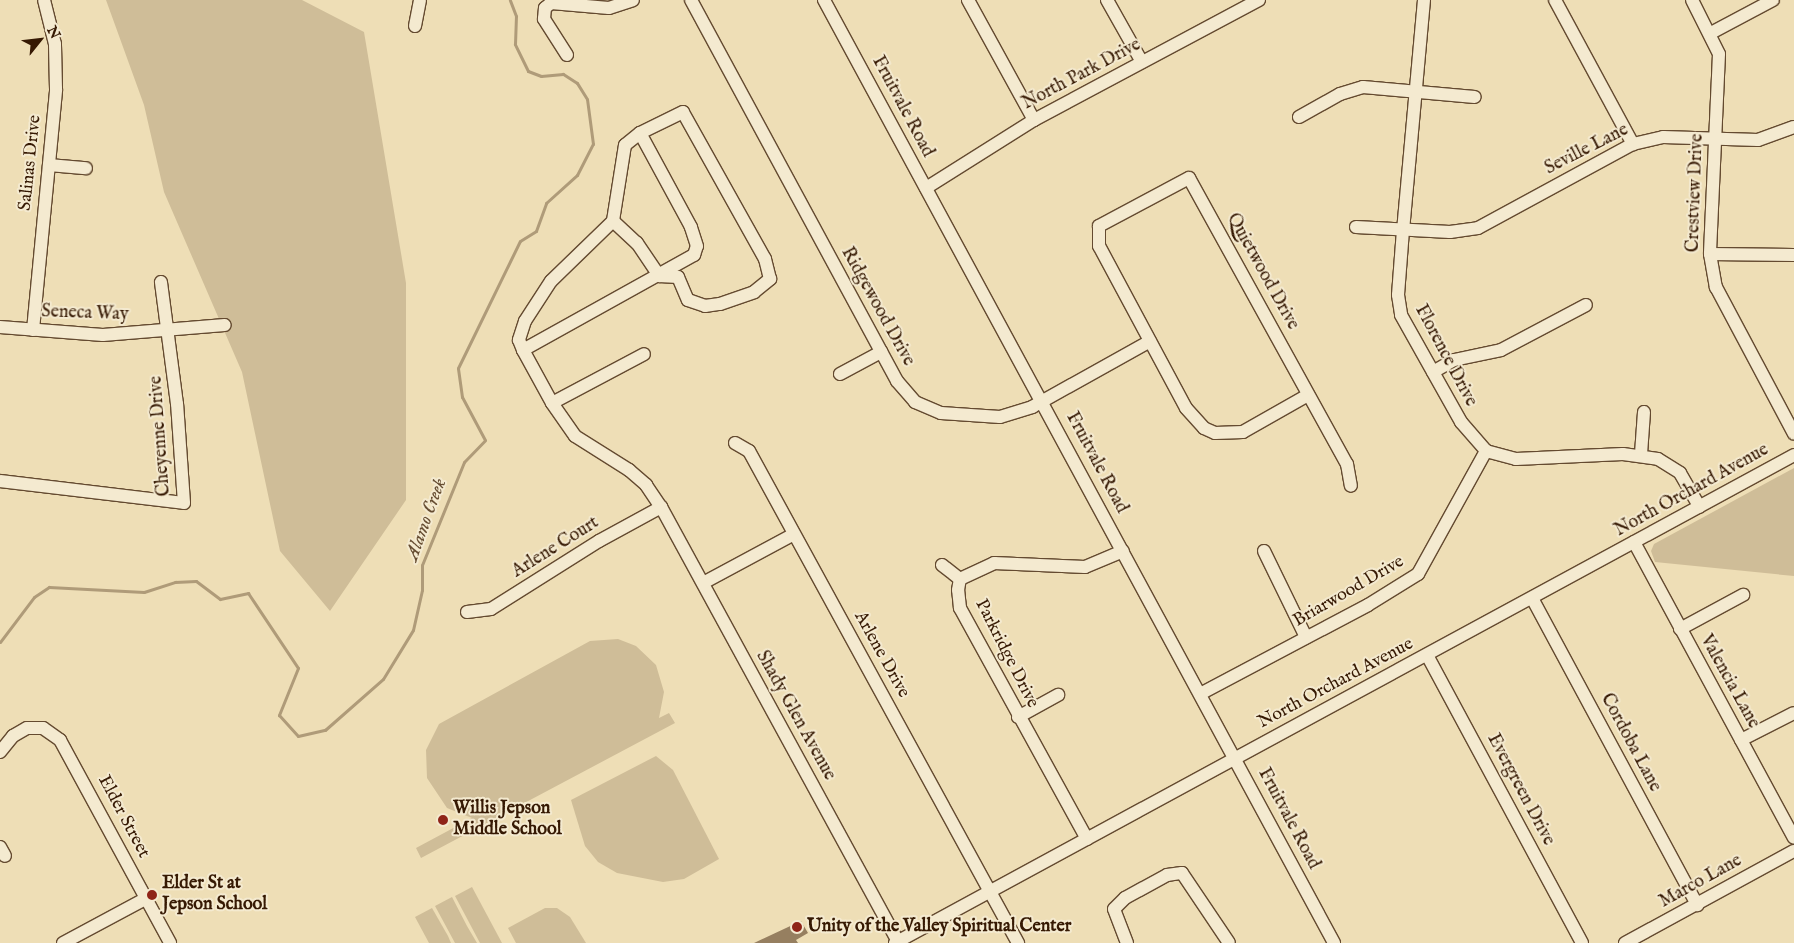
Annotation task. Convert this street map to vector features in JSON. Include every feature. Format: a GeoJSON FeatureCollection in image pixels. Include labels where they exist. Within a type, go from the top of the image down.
{"type":"FeatureCollection","features":[{"type":"Feature","properties":{"kind":"street","name":"Salinas Drive"},"geometry":{"type":"LineString","coordinates":[[33,330],[57,60],[44,0]]}},
{"type":"Feature","properties":{"kind":"street"},"geometry":{"type":"LineString","coordinates":[[416,26],[420,0]]}},
{"type":"Feature","properties":{"kind":"street"},"geometry":{"type":"LineString","coordinates":[[567,55],[544,19],[545,8],[551,3],[609,8],[633,0]]}},
{"type":"Feature","properties":{"kind":"street","name":"Ridgewood Drive"},"geometry":{"type":"LineString","coordinates":[[691,0],[905,394],[927,409],[1000,417],[1042,400],[1150,342]]}},
{"type":"Feature","properties":{"kind":"street","name":"Fruitvale Road"},"geometry":{"type":"LineString","coordinates":[[824,0],[1236,758],[1334,943]]}},
{"type":"Feature","properties":{"kind":"street"},"geometry":{"type":"LineString","coordinates":[[968,0],[1034,120]]}},
{"type":"Feature","properties":{"kind":"street"},"geometry":{"type":"LineString","coordinates":[[1107,0],[1142,62]]}},
{"type":"Feature","properties":{"kind":"street","name":"North Park Drive"},"geometry":{"type":"LineString","coordinates":[[926,188],[1034,120],[1259,0]]}},
{"type":"Feature","properties":{"kind":"street","name":"Florence Drive"},"geometry":{"type":"LineString","coordinates":[[1424,0],[1403,230],[1399,306],[1461,422],[1486,451]]}},
{"type":"Feature","properties":{"kind":"street"},"geometry":{"type":"LineString","coordinates":[[1555,0],[1632,144]]}},
{"type":"Feature","properties":{"kind":"street","name":"Crestview Drive"},"geometry":{"type":"LineString","coordinates":[[1692,0],[1711,34],[1719,54],[1710,254],[1716,287],[1794,434]]}},
{"type":"Feature","properties":{"kind":"street"},"geometry":{"type":"LineString","coordinates":[[1711,34],[1773,0]]}},
{"type":"Feature","properties":{"kind":"street"},"geometry":{"type":"LineString","coordinates":[[1299,117],[1350,89],[1416,89],[1475,97]]}},
{"type":"Feature","properties":{"kind":"street"},"geometry":{"type":"LineString","coordinates":[[640,133],[696,246],[694,254],[659,276],[523,350],[519,340],[525,321],[551,281],[613,221],[625,145],[640,133],[682,112],[764,259],[770,279],[754,292],[705,306],[688,300],[678,277],[659,276]]}},
{"type":"Feature","properties":{"kind":"street","name":"Seville Lane"},"geometry":{"type":"LineString","coordinates":[[1356,227],[1450,232],[1478,228],[1632,144],[1663,137],[1758,140],[1794,127]]}},
{"type":"Feature","properties":{"kind":"street"},"geometry":{"type":"LineString","coordinates":[[49,165],[86,168]]}},
{"type":"Feature","properties":{"kind":"street","name":"Quietwood Drive"},"geometry":{"type":"LineString","coordinates":[[1189,178],[1308,395],[1243,432],[1215,433],[1191,415],[1150,342],[1099,246],[1097,231],[1106,221],[1189,178]]}},
{"type":"Feature","properties":{"kind":"street"},"geometry":{"type":"LineString","coordinates":[[613,221],[638,244],[659,276]]}},
{"type":"Feature","properties":{"kind":"street"},"geometry":{"type":"LineString","coordinates":[[1710,254],[1794,255]]}},
{"type":"Feature","properties":{"kind":"street"},"geometry":{"type":"LineString","coordinates":[[161,282],[169,331]]}},
{"type":"Feature","properties":{"kind":"street"},"geometry":{"type":"LineString","coordinates":[[1433,372],[1454,360],[1501,350],[1586,305]]}},
{"type":"Feature","properties":{"kind":"street","name":"Seneca Way"},"geometry":{"type":"LineString","coordinates":[[0,327],[103,335],[225,325]]}},
{"type":"Feature","properties":{"kind":"street","name":"Cheyenne Drive"},"geometry":{"type":"LineString","coordinates":[[0,481],[184,503],[169,331]]}},
{"type":"Feature","properties":{"kind":"street","name":"Shady Glen Avenue"},"geometry":{"type":"LineString","coordinates":[[523,350],[552,403],[576,436],[629,470],[646,485],[661,507],[897,942]]}},
{"type":"Feature","properties":{"kind":"street"},"geometry":{"type":"LineString","coordinates":[[840,374],[881,352]]}},
{"type":"Feature","properties":{"kind":"street"},"geometry":{"type":"LineString","coordinates":[[552,403],[644,354]]}},
{"type":"Feature","properties":{"kind":"street"},"geometry":{"type":"LineString","coordinates":[[1308,395],[1347,464],[1351,486]]}},
{"type":"Feature","properties":{"kind":"street"},"geometry":{"type":"LineString","coordinates":[[1641,454],[1644,412]]}},
{"type":"Feature","properties":{"kind":"street","name":"Arlene Drive"},"geometry":{"type":"LineString","coordinates":[[735,443],[749,451],[1018,943]]}},
{"type":"Feature","properties":{"kind":"street"},"geometry":{"type":"LineString","coordinates":[[1486,451],[1516,459],[1641,454],[1658,459],[1680,473],[1700,506]]}},
{"type":"Feature","properties":{"kind":"street","name":"Briarwood Drive"},"geometry":{"type":"LineString","coordinates":[[1200,694],[1418,574],[1486,451]]}},
{"type":"Feature","properties":{"kind":"street","name":"North Orchard Avenue"},"geometry":{"type":"LineString","coordinates":[[897,942],[1794,455]]}},
{"type":"Feature","properties":{"kind":"street","name":"Arlene Court"},"geometry":{"type":"LineString","coordinates":[[467,612],[491,609],[599,541],[661,507]]}},
{"type":"Feature","properties":{"kind":"street"},"geometry":{"type":"LineString","coordinates":[[703,582],[794,534]]}},
{"type":"Feature","properties":{"kind":"street","name":"Valencia Lane"},"geometry":{"type":"LineString","coordinates":[[1634,542],[1794,838]]}},
{"type":"Feature","properties":{"kind":"street"},"geometry":{"type":"LineString","coordinates":[[942,565],[960,579],[994,563],[1085,567],[1123,550]]}},
{"type":"Feature","properties":{"kind":"street"},"geometry":{"type":"LineString","coordinates":[[1264,550],[1306,637]]}},
{"type":"Feature","properties":{"kind":"street","name":"Parkridge Drive"},"geometry":{"type":"LineString","coordinates":[[960,579],[960,608],[1018,717],[1087,839]]}},
{"type":"Feature","properties":{"kind":"street"},"geometry":{"type":"LineString","coordinates":[[1680,629],[1743,595]]}},
{"type":"Feature","properties":{"kind":"street","name":"Cordoba Lane"},"geometry":{"type":"LineString","coordinates":[[1532,598],[1697,905]]}},
{"type":"Feature","properties":{"kind":"street","name":"Evergreen Drive"},"geometry":{"type":"LineString","coordinates":[[1427,655],[1582,943]]}},
{"type":"Feature","properties":{"kind":"street"},"geometry":{"type":"LineString","coordinates":[[1018,717],[1058,696]]}},
{"type":"Feature","properties":{"kind":"street"},"geometry":{"type":"LineString","coordinates":[[1741,740],[1794,712]]}},
{"type":"Feature","properties":{"kind":"street","name":"Elder Street"},"geometry":{"type":"LineString","coordinates":[[0,752],[13,736],[27,728],[43,728],[60,740],[170,943]]}},
{"type":"Feature","properties":{"kind":"street","name":"Marco Lane"},"geometry":{"type":"LineString","coordinates":[[1625,943],[1794,850]]}},
{"type":"Feature","properties":{"kind":"street"},"geometry":{"type":"LineString","coordinates":[[1127,943],[1114,909],[1125,898],[1167,875],[1182,872],[1194,885],[1230,943]]}},
{"type":"Feature","properties":{"kind":"street"},"geometry":{"type":"LineString","coordinates":[[63,943],[147,898]]}},
{"type":"Feature","properties":{"kind":"shaded area"},"geometry":{"type":"Polygon","coordinates":[[[106,0],[302,0],[364,32],[406,283],[406,500],[330,611],[280,551],[242,372],[164,192],[144,105],[106,0]]]}},
{"type":"Feature","properties":{"kind":"shaded area"},"geometry":{"type":"Polygon","coordinates":[[[1794,468],[1794,576],[1655,562],[1651,551],[1654,544],[1794,468]]]}},
{"type":"Feature","properties":{"kind":"shaded area"},"geometry":{"type":"Polygon","coordinates":[[[618,639],[636,646],[656,665],[664,692],[659,718],[669,713],[675,723],[421,858],[416,848],[472,818],[447,808],[427,778],[426,750],[439,724],[590,641],[618,639]]]}},
{"type":"Feature","properties":{"kind":"shaded area"},"geometry":{"type":"Polygon","coordinates":[[[656,756],[673,770],[719,859],[684,879],[663,882],[617,873],[598,862],[585,846],[571,800],[656,756]]]}},
{"type":"Feature","properties":{"kind":"shaded area"},"geometry":{"type":"Polygon","coordinates":[[[472,887],[502,943],[480,943],[455,896],[472,887]]]}},
{"type":"Feature","properties":{"kind":"shaded area"},"geometry":{"type":"Polygon","coordinates":[[[452,897],[477,943],[455,943],[435,906],[452,897]]]}},
{"type":"Feature","properties":{"kind":"shaded area"},"geometry":{"type":"Polygon","coordinates":[[[432,908],[451,943],[429,943],[415,917],[432,908]]]}},
{"type":"Feature","properties":{"kind":"shaded area"},"geometry":{"type":"Polygon","coordinates":[[[545,908],[557,908],[570,917],[586,943],[516,943],[508,928],[545,908]]]}},
{"type":"Feature","properties":{"kind":"building","name":"Unity of the Valley Spiritual Center"},"geometry":{"type":"Polygon","coordinates":[[[801,921],[808,933],[796,940],[798,943],[754,943],[801,921]]]}},
{"type":"Feature","properties":{"kind":"waterway","name":"Alamo Creek"},"geometry":{"type":"LineString","coordinates":[[0,642],[34,597],[49,587],[144,592],[175,582],[196,581],[220,599],[248,593],[298,668],[279,715],[298,736],[325,730],[383,679],[413,630],[422,590],[422,565],[464,462],[485,440],[462,397],[458,368],[520,241],[536,231],[546,203],[577,175],[593,144],[587,99],[577,83],[563,74],[541,76],[528,71],[515,44],[516,16],[510,0]]}},
{"type":"Feature","properties":{"kind":"place","name":"Willis Jepson Middle School"},"geometry":{"type":"Point","coordinates":[443,820]}},
{"type":"Feature","properties":{"kind":"place","name":"Elder St at Jepson School"},"geometry":{"type":"Point","coordinates":[152,895]}},
{"type":"Feature","properties":{"kind":"place","name":"Unity of the Valley Spiritual Center"},"geometry":{"type":"Point","coordinates":[797,927]}}]}
